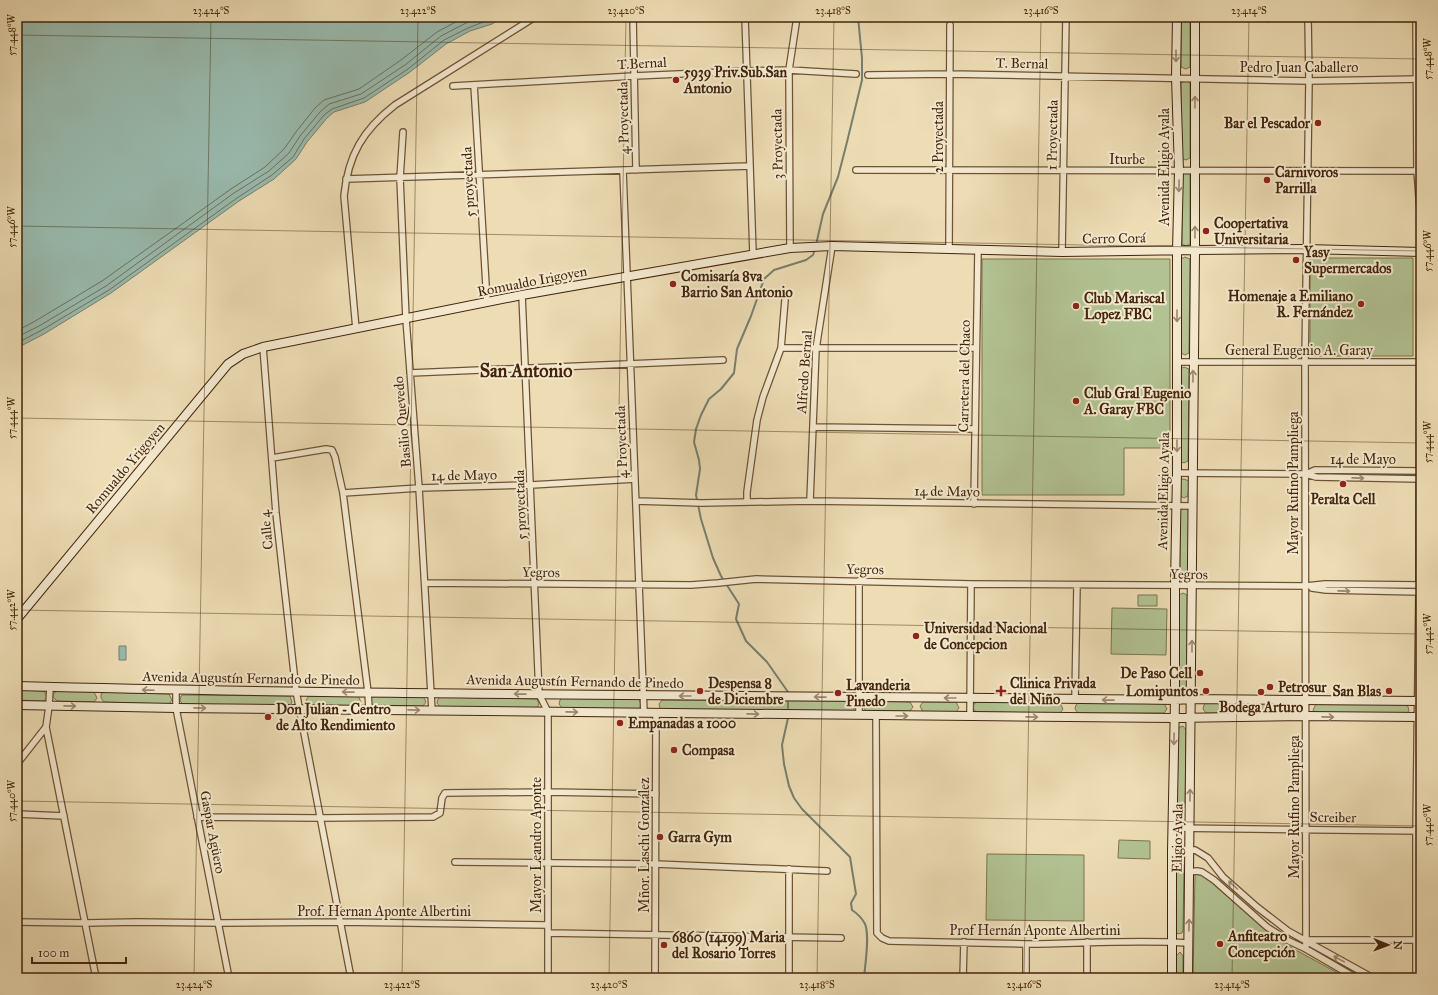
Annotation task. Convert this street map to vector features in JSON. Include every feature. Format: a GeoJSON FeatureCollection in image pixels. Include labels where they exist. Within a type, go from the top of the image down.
{"type":"FeatureCollection","features":[{"type":"Feature","properties":{"kind":"street"},"geometry":{"type":"LineString","coordinates":[[356,329],[344,213],[346,179],[354,152],[371,126],[395,105],[535,17]]}},
{"type":"Feature","properties":{"kind":"street","name":"4 Proyectada"},"geometry":{"type":"LineString","coordinates":[[633,17],[636,170]]}},
{"type":"Feature","properties":{"kind":"street"},"geometry":{"type":"LineString","coordinates":[[744,17],[753,254]]}},
{"type":"Feature","properties":{"kind":"street","name":"3 Proyectada"},"geometry":{"type":"LineString","coordinates":[[790,248],[789,70],[797,17]]}},
{"type":"Feature","properties":{"kind":"street","name":"1 Proyectada"},"geometry":{"type":"LineString","coordinates":[[1062,252],[1066,17]]}},
{"type":"Feature","properties":{"kind":"street","name":"Avenida Eligio Ayala"},"geometry":{"type":"LineString","coordinates":[[1176,700],[1175,585],[1177,473],[1177,250],[1179,171],[1176,77],[1177,17]]}},
{"type":"Feature","properties":{"kind":"street","name":"Avenida Eligio Ayala"},"geometry":{"type":"LineString","coordinates":[[1191,699],[1195,250],[1195,17]]}},
{"type":"Feature","properties":{"kind":"street","name":"Mayor Rufino Pampliega"},"geometry":{"type":"LineString","coordinates":[[1306,950],[1305,362],[1309,81],[1308,17]]}},
{"type":"Feature","properties":{"kind":"street"},"geometry":{"type":"LineString","coordinates":[[1416,17],[1419,79],[1421,363],[1418,940],[1416,978]]}},
{"type":"Feature","properties":{"kind":"street","name":"2 Proyectada"},"geometry":{"type":"LineString","coordinates":[[950,25],[950,249]]}},
{"type":"Feature","properties":{"kind":"street","name":"T.Bernal"},"geometry":{"type":"LineString","coordinates":[[453,86],[747,71],[789,70],[856,74]]}},
{"type":"Feature","properties":{"kind":"street","name":"T. Bernal"},"geometry":{"type":"LineString","coordinates":[[868,74],[1176,77]]}},
{"type":"Feature","properties":{"kind":"street","name":"Pedro Juan Caballero"},"geometry":{"type":"LineString","coordinates":[[1176,77],[1309,81],[1419,79]]}},
{"type":"Feature","properties":{"kind":"street","name":"5 proyectada"},"geometry":{"type":"LineString","coordinates":[[474,84],[486,302]]}},
{"type":"Feature","properties":{"kind":"street","name":"Basilio Quevedo"},"geometry":{"type":"LineString","coordinates":[[403,132],[400,178],[406,319],[420,488],[432,711]]}},
{"type":"Feature","properties":{"kind":"street"},"geometry":{"type":"LineString","coordinates":[[346,179],[479,176],[750,166]]}},
{"type":"Feature","properties":{"kind":"street","name":"Iturbe"},"geometry":{"type":"LineString","coordinates":[[856,170],[1419,171]]}},
{"type":"Feature","properties":{"kind":"street","name":"4 Proyectada"},"geometry":{"type":"LineString","coordinates":[[623,171],[644,713]]}},
{"type":"Feature","properties":{"kind":"street"},"geometry":{"type":"LineString","coordinates":[[1420,210],[1421,201]]}},
{"type":"Feature","properties":{"kind":"street","name":"Cerro Corá"},"geometry":{"type":"LineString","coordinates":[[807,248],[832,246],[1062,252],[1306,249],[1420,252]]}},
{"type":"Feature","properties":{"kind":"street","name":"Alfredo Bernal"},"geometry":{"type":"LineString","coordinates":[[810,500],[816,349],[832,246]]}},
{"type":"Feature","properties":{"kind":"street","name":"Romualdo Irigoyen"},"geometry":{"type":"LineString","coordinates":[[263,347],[522,295],[753,254],[790,248],[807,248]]}},
{"type":"Feature","properties":{"kind":"street","name":"Carretera del Chaco"},"geometry":{"type":"LineString","coordinates":[[974,504],[978,250]]}},
{"type":"Feature","properties":{"kind":"street","name":"5 proyectada"},"geometry":{"type":"LineString","coordinates":[[522,295],[539,694],[548,712]]}},
{"type":"Feature","properties":{"kind":"street"},"geometry":{"type":"LineString","coordinates":[[747,501],[757,420],[763,397],[781,348],[785,300]]}},
{"type":"Feature","properties":{"kind":"street","name":"Calle 4"},"geometry":{"type":"LineString","coordinates":[[263,347],[277,521],[296,691],[351,978]]}},
{"type":"Feature","properties":{"kind":"street","name":"Romualdo Yrigoyen"},"geometry":{"type":"LineString","coordinates":[[17,619],[228,364],[243,354],[263,347]]}},
{"type":"Feature","properties":{"kind":"street"},"geometry":{"type":"LineString","coordinates":[[781,348],[976,348]]}},
{"type":"Feature","properties":{"kind":"street"},"geometry":{"type":"LineString","coordinates":[[410,373],[723,360]]}},
{"type":"Feature","properties":{"kind":"street","name":"General Eugenio A. Garay"},"geometry":{"type":"LineString","coordinates":[[1177,362],[1421,363]]}},
{"type":"Feature","properties":{"kind":"street"},"geometry":{"type":"LineString","coordinates":[[813,427],[975,428]]}},
{"type":"Feature","properties":{"kind":"street"},"geometry":{"type":"LineString","coordinates":[[272,458],[326,449],[332,450],[336,457],[368,692],[369,710]]}},
{"type":"Feature","properties":{"kind":"street","name":"14 de Mayo"},"geometry":{"type":"LineString","coordinates":[[1306,474],[1315,470],[1420,471]]}},
{"type":"Feature","properties":{"kind":"street","name":"14 de Mayo"},"geometry":{"type":"LineString","coordinates":[[1177,473],[1306,474],[1316,478],[1420,479]]}},
{"type":"Feature","properties":{"kind":"street","name":"14 de Mayo"},"geometry":{"type":"LineString","coordinates":[[342,493],[420,488],[531,485],[635,479]]}},
{"type":"Feature","properties":{"kind":"street","name":"14 de Mayo"},"geometry":{"type":"LineString","coordinates":[[636,501],[702,503],[810,500],[974,504],[1192,506]]}},
{"type":"Feature","properties":{"kind":"street","name":"Yegros"},"geometry":{"type":"LineString","coordinates":[[425,583],[691,585],[756,579],[1077,585],[1420,585]]}},
{"type":"Feature","properties":{"kind":"street"},"geometry":{"type":"LineString","coordinates":[[859,581],[859,715]]}},
{"type":"Feature","properties":{"kind":"street"},"geometry":{"type":"LineString","coordinates":[[970,716],[971,584]]}},
{"type":"Feature","properties":{"kind":"street"},"geometry":{"type":"LineString","coordinates":[[1076,699],[1077,585]]}},
{"type":"Feature","properties":{"kind":"street","name":"Yegros"},"geometry":{"type":"LineString","coordinates":[[1306,586],[1326,590],[1420,592]]}},
{"type":"Feature","properties":{"kind":"street","name":"Avenida Augustín Fernando de Pinedo"},"geometry":{"type":"LineString","coordinates":[[17,686],[176,691],[1419,701]]}},
{"type":"Feature","properties":{"kind":"street"},"geometry":{"type":"LineString","coordinates":[[50,687],[46,727],[96,978]]}},
{"type":"Feature","properties":{"kind":"street","name":"Gaspar Agüero"},"geometry":{"type":"LineString","coordinates":[[176,691],[176,708],[229,978]]}},
{"type":"Feature","properties":{"kind":"street","name":"Eligio Ayala"},"geometry":{"type":"LineString","coordinates":[[1188,978],[1191,699]]}},
{"type":"Feature","properties":{"kind":"street","name":"Eligio Ayala"},"geometry":{"type":"LineString","coordinates":[[1172,978],[1172,851],[1174,718],[1176,700]]}},
{"type":"Feature","properties":{"kind":"street"},"geometry":{"type":"LineString","coordinates":[[17,705],[300,710],[1174,718],[1306,716],[1419,717]]}},
{"type":"Feature","properties":{"kind":"street","name":"Mayor Leandro Aponte"},"geometry":{"type":"LineString","coordinates":[[548,712],[548,978]]}},
{"type":"Feature","properties":{"kind":"street","name":"Mñor. Laschi González"},"geometry":{"type":"LineString","coordinates":[[655,978],[656,713]]}},
{"type":"Feature","properties":{"kind":"street","name":"Prof Hernán Aponte Albertini"},"geometry":{"type":"LineString","coordinates":[[876,715],[877,933],[882,938],[889,941],[1026,944],[1087,942],[1188,943]]}},
{"type":"Feature","properties":{"kind":"street"},"geometry":{"type":"LineString","coordinates":[[17,764],[46,727]]}},
{"type":"Feature","properties":{"kind":"street"},"geometry":{"type":"LineString","coordinates":[[197,817],[433,817],[440,813],[442,798],[445,793],[548,792],[656,794]]}},
{"type":"Feature","properties":{"kind":"street"},"geometry":{"type":"LineString","coordinates":[[17,814],[64,816]]}},
{"type":"Feature","properties":{"kind":"street","name":"Screiber"},"geometry":{"type":"LineString","coordinates":[[1173,828],[1418,831]]}},
{"type":"Feature","properties":{"kind":"street"},"geometry":{"type":"LineString","coordinates":[[1172,851],[1195,850],[1208,858],[1223,877],[1257,907],[1288,931],[1373,978]]}},
{"type":"Feature","properties":{"kind":"street"},"geometry":{"type":"LineString","coordinates":[[455,862],[655,864],[827,871]]}},
{"type":"Feature","properties":{"kind":"street"},"geometry":{"type":"LineString","coordinates":[[789,869],[789,978]]}},
{"type":"Feature","properties":{"kind":"street"},"geometry":{"type":"LineString","coordinates":[[1189,872],[1202,872],[1214,880],[1267,927],[1289,941],[1356,978]]}},
{"type":"Feature","properties":{"kind":"street"},"geometry":{"type":"LineString","coordinates":[[17,922],[219,923]]}},
{"type":"Feature","properties":{"kind":"street","name":"Prof. Hernan Aponte Albertini"},"geometry":{"type":"LineString","coordinates":[[219,923],[340,922],[548,925]]}},
{"type":"Feature","properties":{"kind":"street"},"geometry":{"type":"LineString","coordinates":[[548,933],[841,938]]}},
{"type":"Feature","properties":{"kind":"street"},"geometry":{"type":"LineString","coordinates":[[1306,940],[1418,940]]}},
{"type":"Feature","properties":{"kind":"street"},"geometry":{"type":"LineString","coordinates":[[963,978],[964,942]]}},
{"type":"Feature","properties":{"kind":"street"},"geometry":{"type":"LineString","coordinates":[[1087,942],[1087,978]]}},
{"type":"Feature","properties":{"kind":"street"},"geometry":{"type":"LineString","coordinates":[[1026,944],[1026,978]]}},
{"type":"Feature","properties":{"kind":"street"},"geometry":{"type":"LineString","coordinates":[[467,978],[490,978]]}},
{"type":"Feature","properties":{"kind":"green space"},"geometry":{"type":"Polygon","coordinates":[[[1181,17],[1190,17],[1190,67],[1186,69],[1181,67],[1181,17]]]}},
{"type":"Feature","properties":{"kind":"green space"},"geometry":{"type":"Polygon","coordinates":[[[1254,17],[1270,17],[1270,22],[1254,21],[1254,17]]]}},
{"type":"Feature","properties":{"kind":"green space"},"geometry":{"type":"Polygon","coordinates":[[[1187,81],[1190,83],[1190,158],[1186,160],[1181,158],[1181,83],[1187,81]]]}},
{"type":"Feature","properties":{"kind":"green space"},"geometry":{"type":"Polygon","coordinates":[[[1186,173],[1190,175],[1190,244],[1186,246],[1182,244],[1182,175],[1186,173]]]}},
{"type":"Feature","properties":{"kind":"green space"},"geometry":{"type":"Polygon","coordinates":[[[1185,257],[1190,259],[1189,353],[1185,355],[1181,353],[1181,259],[1185,257]]]}},
{"type":"Feature","properties":{"kind":"green space"},"geometry":{"type":"Polygon","coordinates":[[[1310,258],[1413,258],[1413,356],[1310,356],[1310,258]]]}},
{"type":"Feature","properties":{"kind":"green space"},"geometry":{"type":"Polygon","coordinates":[[[982,259],[1170,259],[1170,448],[1124,448],[1124,495],[982,495],[982,259]]]}},
{"type":"Feature","properties":{"kind":"green space"},"geometry":{"type":"Polygon","coordinates":[[[1184,367],[1189,369],[1188,461],[1184,463],[1181,462],[1180,369],[1184,367]]]}},
{"type":"Feature","properties":{"kind":"green space"},"geometry":{"type":"Polygon","coordinates":[[[1184,479],[1189,481],[1188,496],[1184,498],[1180,496],[1180,480],[1184,479]]]}},
{"type":"Feature","properties":{"kind":"green space"},"geometry":{"type":"Polygon","coordinates":[[[1184,508],[1189,510],[1188,576],[1184,578],[1180,576],[1180,510],[1184,508]]]}},
{"type":"Feature","properties":{"kind":"green space"},"geometry":{"type":"Polygon","coordinates":[[[1183,593],[1187,595],[1187,695],[1181,696],[1179,695],[1179,595],[1183,593]]]}},
{"type":"Feature","properties":{"kind":"green space"},"geometry":{"type":"Polygon","coordinates":[[[1138,595],[1157,595],[1157,606],[1138,606],[1138,595]]]}},
{"type":"Feature","properties":{"kind":"green space"},"geometry":{"type":"Polygon","coordinates":[[[1112,608],[1167,609],[1166,655],[1111,654],[1112,608]]]}},
{"type":"Feature","properties":{"kind":"green space"},"geometry":{"type":"Polygon","coordinates":[[[17,690],[44,691],[47,697],[44,701],[17,700],[17,690]]]}},
{"type":"Feature","properties":{"kind":"green space"},"geometry":{"type":"Polygon","coordinates":[[[57,691],[94,692],[97,698],[94,702],[57,701],[53,697],[54,693],[57,691]]]}},
{"type":"Feature","properties":{"kind":"green space"},"geometry":{"type":"Polygon","coordinates":[[[104,692],[169,694],[172,700],[169,704],[104,702],[101,698],[101,694],[104,692]]]}},
{"type":"Feature","properties":{"kind":"green space"},"geometry":{"type":"Polygon","coordinates":[[[373,695],[423,696],[426,702],[423,706],[373,705],[371,704],[371,697],[373,695]]]}},
{"type":"Feature","properties":{"kind":"green space"},"geometry":{"type":"Polygon","coordinates":[[[181,696],[290,696],[292,702],[290,706],[183,704],[180,701],[181,696]]]}},
{"type":"Feature","properties":{"kind":"green space"},"geometry":{"type":"Polygon","coordinates":[[[309,696],[358,696],[361,702],[359,706],[309,706],[306,700],[309,696]]]}},
{"type":"Feature","properties":{"kind":"green space"},"geometry":{"type":"Polygon","coordinates":[[[440,697],[537,699],[539,704],[537,708],[440,707],[437,703],[440,697]]]}},
{"type":"Feature","properties":{"kind":"green space"},"geometry":{"type":"Polygon","coordinates":[[[562,698],[639,699],[641,705],[639,709],[562,708],[559,704],[562,698]]]}},
{"type":"Feature","properties":{"kind":"green space"},"geometry":{"type":"Polygon","coordinates":[[[662,700],[853,701],[855,707],[853,711],[662,710],[659,704],[662,700]]]}},
{"type":"Feature","properties":{"kind":"green space"},"geometry":{"type":"Polygon","coordinates":[[[866,701],[910,702],[913,707],[910,711],[866,711],[863,707],[866,701]]]}},
{"type":"Feature","properties":{"kind":"green space"},"geometry":{"type":"Polygon","coordinates":[[[923,702],[956,702],[959,708],[956,712],[923,712],[920,706],[923,702]]]}},
{"type":"Feature","properties":{"kind":"green space"},"geometry":{"type":"Polygon","coordinates":[[[977,702],[1060,703],[1063,709],[1060,713],[976,712],[973,708],[974,704],[977,702]]]}},
{"type":"Feature","properties":{"kind":"green space"},"geometry":{"type":"Polygon","coordinates":[[[1078,703],[1164,703],[1167,709],[1164,713],[1078,713],[1075,709],[1078,703]]]}},
{"type":"Feature","properties":{"kind":"green space"},"geometry":{"type":"Polygon","coordinates":[[[1206,703],[1297,704],[1299,710],[1297,713],[1206,713],[1203,709],[1206,703]]]}},
{"type":"Feature","properties":{"kind":"green space"},"geometry":{"type":"Polygon","coordinates":[[[1316,704],[1407,704],[1409,710],[1407,714],[1316,714],[1313,710],[1316,704]]]}},
{"type":"Feature","properties":{"kind":"green space"},"geometry":{"type":"Polygon","coordinates":[[[1183,726],[1186,730],[1185,813],[1180,817],[1177,813],[1178,730],[1183,726]]]}},
{"type":"Feature","properties":{"kind":"green space"},"geometry":{"type":"Polygon","coordinates":[[[1119,840],[1150,841],[1150,859],[1118,858],[1119,840]]]}},
{"type":"Feature","properties":{"kind":"green space"},"geometry":{"type":"Polygon","coordinates":[[[987,854],[1084,855],[1084,921],[986,920],[987,854]]]}},
{"type":"Feature","properties":{"kind":"green space"},"geometry":{"type":"Polygon","coordinates":[[[1181,862],[1184,866],[1183,930],[1182,933],[1178,934],[1176,932],[1176,866],[1177,863],[1181,862]]]}},
{"type":"Feature","properties":{"kind":"green space"},"geometry":{"type":"Polygon","coordinates":[[[1196,874],[1200,874],[1212,883],[1269,933],[1283,943],[1347,978],[1193,978],[1196,874]]]}},
{"type":"Feature","properties":{"kind":"green space"},"geometry":{"type":"Polygon","coordinates":[[[1180,952],[1183,956],[1183,978],[1176,978],[1176,956],[1180,952]]]}},
{"type":"Feature","properties":{"kind":"water"},"geometry":{"type":"Polygon","coordinates":[[[17,17],[503,17],[492,24],[470,31],[446,44],[410,72],[365,102],[334,112],[307,142],[296,159],[274,179],[239,201],[111,293],[44,334],[17,348],[17,17]]]}},
{"type":"Feature","properties":{"kind":"water"},"geometry":{"type":"Polygon","coordinates":[[[119,646],[126,646],[126,660],[119,660],[119,646]]]}},
{"type":"Feature","properties":{"kind":"waterway"},"geometry":{"type":"LineString","coordinates":[[816,245],[823,214],[838,177],[862,80],[862,58],[858,17]]}},
{"type":"Feature","properties":{"kind":"waterway"},"geometry":{"type":"LineString","coordinates":[[788,692],[767,662],[746,641],[736,619],[739,604],[721,576],[713,558],[701,519],[696,495],[700,469],[694,442],[696,429],[709,399],[721,389],[734,373],[737,349],[764,279],[774,270],[806,260],[813,255],[815,249]]}},
{"type":"Feature","properties":{"kind":"waterway"},"geometry":{"type":"LineString","coordinates":[[788,701],[788,708]]}},
{"type":"Feature","properties":{"kind":"waterway"},"geometry":{"type":"LineString","coordinates":[[788,718],[782,745],[784,764],[789,786],[794,798],[802,809],[850,857],[856,894],[851,903],[852,910],[865,924],[867,935],[864,978]]}},
{"type":"Feature","properties":{"kind":"place","name":"5939 Priv.Sub.San Antonio"},"geometry":{"type":"Point","coordinates":[676,80]}},
{"type":"Feature","properties":{"kind":"place","name":"Bar el Pescador"},"geometry":{"type":"Point","coordinates":[1318,123]}},
{"type":"Feature","properties":{"kind":"place","name":"Carnivoros Parrilla"},"geometry":{"type":"Point","coordinates":[1267,180]}},
{"type":"Feature","properties":{"kind":"place","name":"Coopertativa Universitaria"},"geometry":{"type":"Point","coordinates":[1206,231]}},
{"type":"Feature","properties":{"kind":"place","name":"Yasy Supermercados"},"geometry":{"type":"Point","coordinates":[1296,260]}},
{"type":"Feature","properties":{"kind":"place","name":"Comisaría 8va Barrio San Antonio"},"geometry":{"type":"Point","coordinates":[673,284]}},
{"type":"Feature","properties":{"kind":"place","name":"Homenaje a Emiliano R. Fernández"},"geometry":{"type":"Point","coordinates":[1361,304]}},
{"type":"Feature","properties":{"kind":"place","name":"Club Mariscal Lopez FBC"},"geometry":{"type":"Point","coordinates":[1076,306]}},
{"type":"Feature","properties":{"kind":"place","name":"Club Gral Eugenio A. Garay FBC"},"geometry":{"type":"Point","coordinates":[1076,401]}},
{"type":"Feature","properties":{"kind":"place","name":"Peralta Cell"},"geometry":{"type":"Point","coordinates":[1343,484]}},
{"type":"Feature","properties":{"kind":"place","name":"Universidad Nacional de Concepcion"},"geometry":{"type":"Point","coordinates":[916,636]}},
{"type":"Feature","properties":{"kind":"place","name":"De Paso Cell"},"geometry":{"type":"Point","coordinates":[1200,673]}},
{"type":"Feature","properties":{"kind":"place","name":"Petrosur"},"geometry":{"type":"Point","coordinates":[1270,687]}},
{"type":"Feature","properties":{"kind":"place","name":"Despensa 8 de Diciembre"},"geometry":{"type":"Point","coordinates":[700,691]}},
{"type":"Feature","properties":{"kind":"place","name":"Clinica Privada del Niño"},"geometry":{"type":"Point","coordinates":[1001,691]}},
{"type":"Feature","properties":{"kind":"place","name":"Lomipuntos"},"geometry":{"type":"Point","coordinates":[1206,691]}},
{"type":"Feature","properties":{"kind":"place","name":"San Blas"},"geometry":{"type":"Point","coordinates":[1389,691]}},
{"type":"Feature","properties":{"kind":"place","name":"Bodega Arturo"},"geometry":{"type":"Point","coordinates":[1261,692]}},
{"type":"Feature","properties":{"kind":"place","name":"Lavanderia Pinedo"},"geometry":{"type":"Point","coordinates":[838,693]}},
{"type":"Feature","properties":{"kind":"place","name":"Don Julian - Centro de Alto Rendimiento"},"geometry":{"type":"Point","coordinates":[268,717]}},
{"type":"Feature","properties":{"kind":"place","name":"Empanadas a 1000"},"geometry":{"type":"Point","coordinates":[620,723]}},
{"type":"Feature","properties":{"kind":"place","name":"Compasa"},"geometry":{"type":"Point","coordinates":[674,750]}},
{"type":"Feature","properties":{"kind":"place","name":"Garra Gym"},"geometry":{"type":"Point","coordinates":[660,837]}},
{"type":"Feature","properties":{"kind":"place","name":"Anfiteatro Concepción"},"geometry":{"type":"Point","coordinates":[1220,944]}},
{"type":"Feature","properties":{"kind":"place","name":"6860 (14199) Maria del Rosario Torres"},"geometry":{"type":"Point","coordinates":[664,945]}},
{"type":"Feature","properties":{"kind":"district","name":"San Antonio"},"geometry":{"type":"Point","coordinates":[526,371]}}]}
